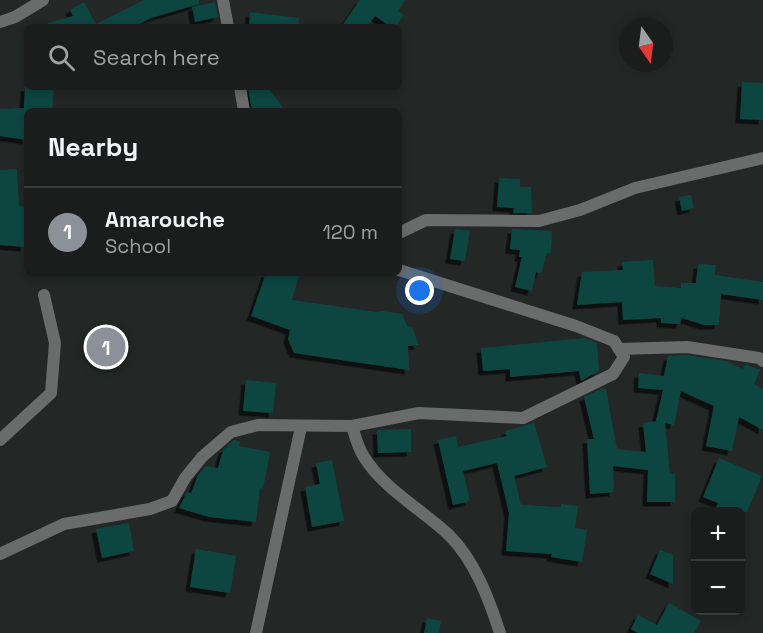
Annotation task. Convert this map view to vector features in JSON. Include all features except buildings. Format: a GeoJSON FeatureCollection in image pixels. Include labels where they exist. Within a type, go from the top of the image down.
{"type":"FeatureCollection","features":[{"type":"Feature","properties":{"kind":"street"},"geometry":{"type":"LineString","coordinates":[[0,22],[15,17],[43,0]]}},
{"type":"Feature","properties":{"kind":"street"},"geometry":{"type":"LineString","coordinates":[[223,0],[227,24]]}},
{"type":"Feature","properties":{"kind":"street"},"geometry":{"type":"LineString","coordinates":[[240,90],[244,108]]}},
{"type":"Feature","properties":{"kind":"street"},"geometry":{"type":"LineString","coordinates":[[402,232],[426,220],[539,221],[580,210],[635,188],[763,158]]}},
{"type":"Feature","properties":{"kind":"street"},"geometry":{"type":"LineString","coordinates":[[0,554],[64,524],[150,509],[172,501],[185,478],[202,457],[231,432],[258,425],[352,426],[419,413],[523,418],[613,374],[624,357],[614,341],[402,271]]}},
{"type":"Feature","properties":{"kind":"street"},"geometry":{"type":"LineString","coordinates":[[0,440],[51,393],[55,343],[44,296]]}},
{"type":"Feature","properties":{"kind":"street"},"geometry":{"type":"LineString","coordinates":[[619,349],[687,347],[759,358],[763,361]]}},
{"type":"Feature","properties":{"kind":"street"},"geometry":{"type":"LineString","coordinates":[[352,426],[363,456],[374,469],[388,484],[450,537],[473,566],[500,633]]}},
{"type":"Feature","properties":{"kind":"street"},"geometry":{"type":"LineString","coordinates":[[256,633],[301,427]]}},
{"type":"Feature","properties":{"kind":"place","name":"Amarouche"},"geometry":{"type":"Point","coordinates":[106,347]}}]}
